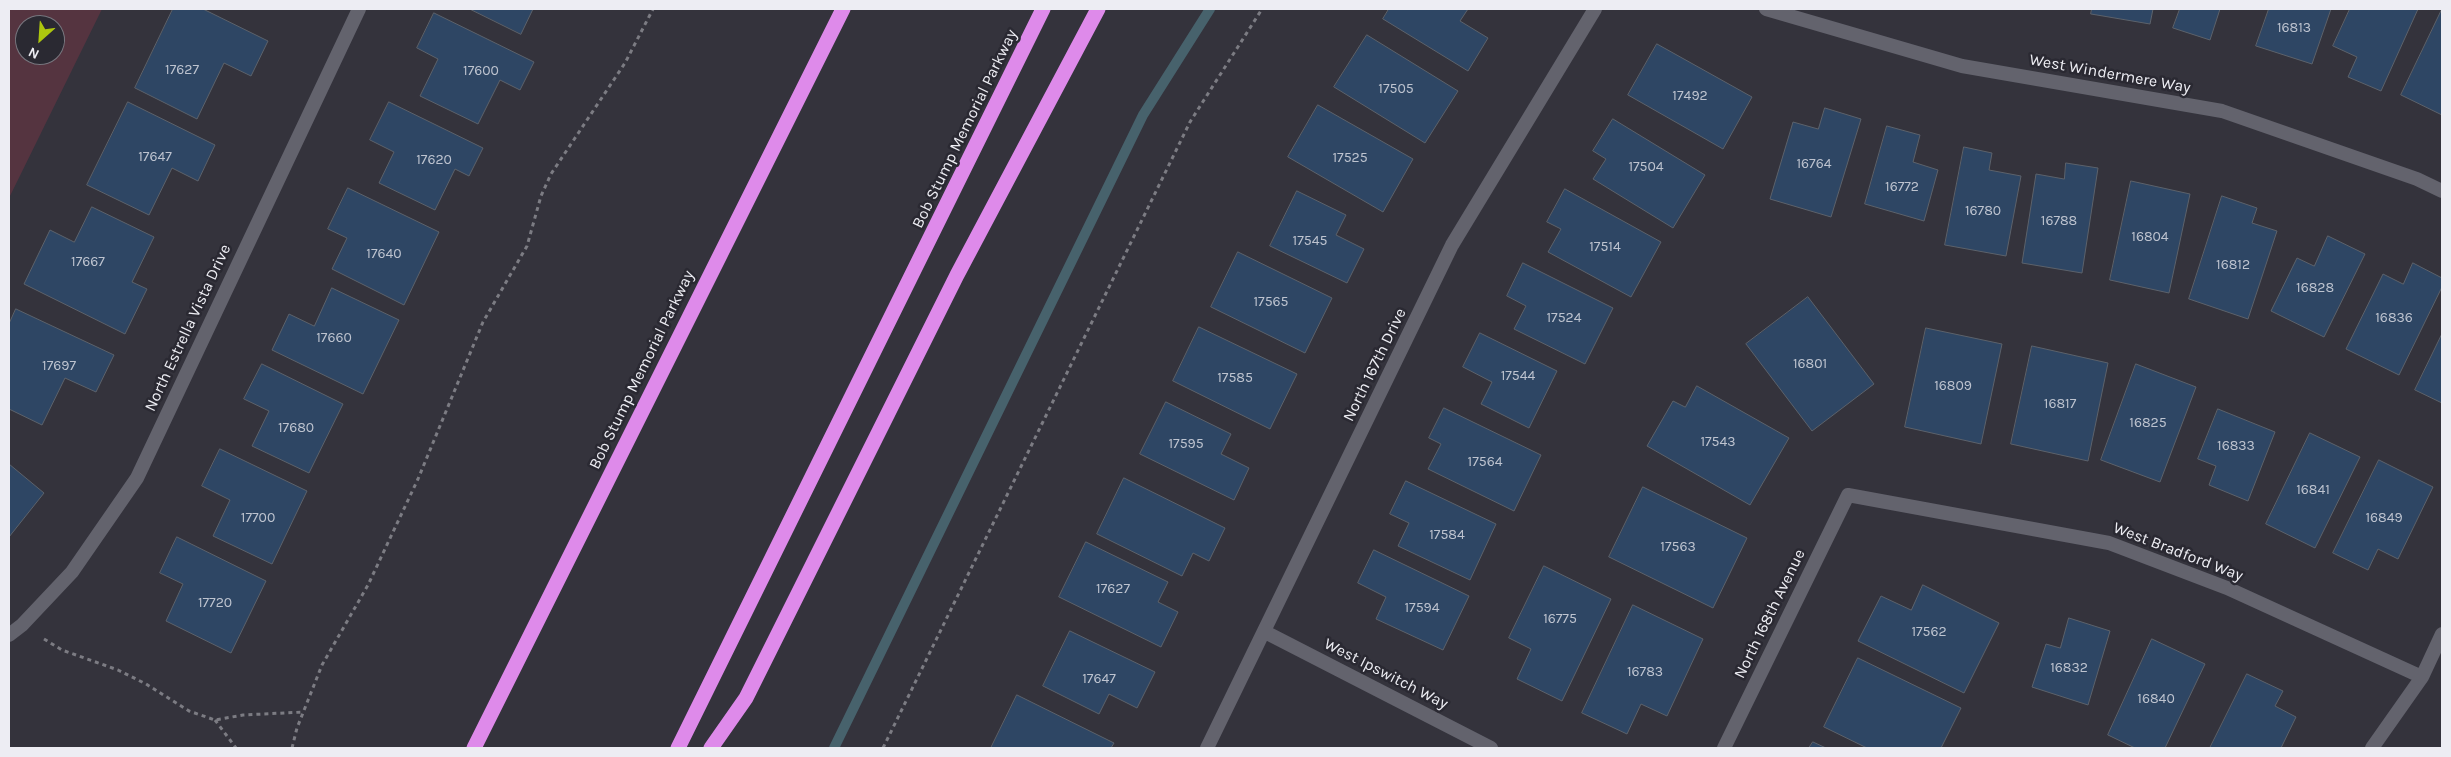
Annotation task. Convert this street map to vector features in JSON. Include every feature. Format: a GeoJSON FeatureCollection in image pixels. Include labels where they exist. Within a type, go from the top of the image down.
{"type":"FeatureCollection","features":[{"type":"Feature","properties":{"kind":"highway","name":"Bob Stump Memorial Parkway"},"geometry":{"type":"LineString","coordinates":[[474,748],[843,9]]}},
{"type":"Feature","properties":{"kind":"highway","name":"Bob Stump Memorial Parkway"},"geometry":{"type":"LineString","coordinates":[[678,748],[1043,9]]}},
{"type":"Feature","properties":{"kind":"highway"},"geometry":{"type":"LineString","coordinates":[[711,748],[746,698],[957,275],[1098,9]]}},
{"type":"Feature","properties":{"kind":"street","name":"North Estrella Vista Drive"},"geometry":{"type":"LineString","coordinates":[[9,635],[22,625],[72,572],[137,478],[359,9]]}},
{"type":"Feature","properties":{"kind":"street","name":"North 167th Drive"},"geometry":{"type":"LineString","coordinates":[[1208,748],[1452,245],[1595,9]]}},
{"type":"Feature","properties":{"kind":"street","name":"West Windermere Way"},"geometry":{"type":"LineString","coordinates":[[1766,9],[1962,66],[2222,111],[2417,179],[2442,191]]}},
{"type":"Feature","properties":{"kind":"street","name":"West Bradford Way"},"geometry":{"type":"LineString","coordinates":[[1848,495],[2108,543],[2227,588],[2422,677]]}},
{"type":"Feature","properties":{"kind":"street","name":"North 168th Avenue"},"geometry":{"type":"LineString","coordinates":[[1724,748],[1848,495]]}},
{"type":"Feature","properties":{"kind":"street","name":"West Ipswitch Way"},"geometry":{"type":"LineString","coordinates":[[1265,632],[1491,748]]}},
{"type":"Feature","properties":{"kind":"street"},"geometry":{"type":"LineString","coordinates":[[2372,748],[2422,677],[2442,634]]}},
{"type":"Feature","properties":{"kind":"path"},"geometry":{"type":"LineString","coordinates":[[292,748],[322,665],[368,584],[418,479],[483,322],[527,246],[542,196],[551,174],[625,63],[653,9]]}},
{"type":"Feature","properties":{"kind":"path"},"geometry":{"type":"LineString","coordinates":[[883,748],[1190,122],[1262,9]]}},
{"type":"Feature","properties":{"kind":"path"},"geometry":{"type":"LineString","coordinates":[[22,625],[62,650],[118,670],[146,684],[189,711],[215,720],[244,715],[304,712]]}},
{"type":"Feature","properties":{"kind":"path"},"geometry":{"type":"LineString","coordinates":[[215,720],[236,748]]}},
{"type":"Feature","properties":{"kind":"shaded area"},"geometry":{"type":"Polygon","coordinates":[[[9,9],[102,9],[9,198],[9,9]]]}},
{"type":"Feature","properties":{"kind":"building"},"geometry":{"type":"Polygon","coordinates":[[[173,9],[203,9],[268,41],[251,76],[224,63],[197,119],[135,88],[173,9]]]}},
{"type":"Feature","properties":{"kind":"building"},"geometry":{"type":"Polygon","coordinates":[[[470,9],[533,9],[521,34],[470,9]]]}},
{"type":"Feature","properties":{"kind":"building"},"geometry":{"type":"Polygon","coordinates":[[[1389,9],[1468,9],[1460,21],[1488,38],[1468,71],[1383,19],[1389,9]]]}},
{"type":"Feature","properties":{"kind":"building"},"geometry":{"type":"Polygon","coordinates":[[[2092,9],[2153,9],[2150,24],[2091,14],[2092,9]]]}},
{"type":"Feature","properties":{"kind":"building"},"geometry":{"type":"Polygon","coordinates":[[[2180,9],[2220,9],[2210,40],[2173,28],[2180,9]]]}},
{"type":"Feature","properties":{"kind":"building"},"geometry":{"type":"Polygon","coordinates":[[[2269,9],[2331,9],[2312,64],[2256,46],[2269,9]]]}},
{"type":"Feature","properties":{"kind":"building"},"geometry":{"type":"Polygon","coordinates":[[[2350,9],[2418,9],[2381,91],[2348,77],[2357,57],[2333,46],[2350,9]]]}},
{"type":"Feature","properties":{"kind":"building"},"geometry":{"type":"Polygon","coordinates":[[[2442,9],[2442,115],[2401,95],[2442,9]]]}},
{"type":"Feature","properties":{"kind":"building"},"geometry":{"type":"Polygon","coordinates":[[[434,13],[534,62],[520,90],[500,80],[478,124],[420,96],[438,59],[417,48],[434,13]]]}},
{"type":"Feature","properties":{"kind":"building"},"geometry":{"type":"Polygon","coordinates":[[[1367,35],[1458,91],[1425,143],[1334,87],[1367,35]]]}},
{"type":"Feature","properties":{"kind":"building"},"geometry":{"type":"Polygon","coordinates":[[[1657,44],[1752,97],[1723,149],[1628,95],[1657,44]]]}},
{"type":"Feature","properties":{"kind":"building"},"geometry":{"type":"Polygon","coordinates":[[[128,102],[215,145],[198,181],[172,168],[149,215],[87,185],[128,102]]]}},
{"type":"Feature","properties":{"kind":"building"},"geometry":{"type":"Polygon","coordinates":[[[389,102],[483,148],[469,176],[455,169],[435,210],[379,183],[394,152],[370,140],[389,102]]]}},
{"type":"Feature","properties":{"kind":"building"},"geometry":{"type":"Polygon","coordinates":[[[1318,105],[1413,159],[1383,212],[1288,157],[1318,105]]]}},
{"type":"Feature","properties":{"kind":"building"},"geometry":{"type":"Polygon","coordinates":[[[1825,108],[1861,119],[1831,217],[1770,199],[1793,122],[1818,129],[1825,108]]]}},
{"type":"Feature","properties":{"kind":"building"},"geometry":{"type":"Polygon","coordinates":[[[1613,119],[1705,175],[1673,228],[1593,179],[1606,159],[1593,151],[1613,119]]]}},
{"type":"Feature","properties":{"kind":"building"},"geometry":{"type":"Polygon","coordinates":[[[1887,126],[1920,135],[1913,162],[1938,170],[1924,221],[1865,204],[1887,126]]]}},
{"type":"Feature","properties":{"kind":"building"},"geometry":{"type":"Polygon","coordinates":[[[1964,147],[1992,153],[1989,170],[2021,176],[2006,256],[1945,245],[1964,147]]]}},
{"type":"Feature","properties":{"kind":"building"},"geometry":{"type":"Polygon","coordinates":[[[2066,163],[2098,168],[2082,273],[2022,263],[2036,174],[2064,179],[2066,163]]]}},
{"type":"Feature","properties":{"kind":"building"},"geometry":{"type":"Polygon","coordinates":[[[2131,181],[2190,194],[2169,293],[2110,280],[2131,181]]]}},
{"type":"Feature","properties":{"kind":"building"},"geometry":{"type":"Polygon","coordinates":[[[348,188],[439,232],[404,305],[332,269],[347,238],[328,229],[348,188]]]}},
{"type":"Feature","properties":{"kind":"building"},"geometry":{"type":"Polygon","coordinates":[[[1565,189],[1661,242],[1631,297],[1548,252],[1561,229],[1547,222],[1565,189]]]}},
{"type":"Feature","properties":{"kind":"building"},"geometry":{"type":"Polygon","coordinates":[[[1297,191],[1346,215],[1336,235],[1364,249],[1347,283],[1270,246],[1297,191]]]}},
{"type":"Feature","properties":{"kind":"building"},"geometry":{"type":"Polygon","coordinates":[[[2222,196],[2257,208],[2252,223],[2277,231],[2248,319],[2189,299],[2222,196]]]}},
{"type":"Feature","properties":{"kind":"building"},"geometry":{"type":"Polygon","coordinates":[[[92,207],[154,237],[132,282],[147,289],[125,334],[24,284],[50,230],[74,242],[92,207]]]}},
{"type":"Feature","properties":{"kind":"building"},"geometry":{"type":"Polygon","coordinates":[[[2328,236],[2365,254],[2324,337],[2271,311],[2297,258],[2314,266],[2328,236]]]}},
{"type":"Feature","properties":{"kind":"building"},"geometry":{"type":"Polygon","coordinates":[[[1238,252],[1332,298],[1305,353],[1211,307],[1238,252]]]}},
{"type":"Feature","properties":{"kind":"building"},"geometry":{"type":"Polygon","coordinates":[[[1523,263],[1613,308],[1585,364],[1514,329],[1526,306],[1507,296],[1523,263]]]}},
{"type":"Feature","properties":{"kind":"building"},"geometry":{"type":"Polygon","coordinates":[[[2413,263],[2442,278],[2442,287],[2399,375],[2346,349],[2383,274],[2403,284],[2413,263]]]}},
{"type":"Feature","properties":{"kind":"building"},"geometry":{"type":"Polygon","coordinates":[[[332,288],[399,320],[363,394],[272,350],[289,314],[314,326],[332,288]]]}},
{"type":"Feature","properties":{"kind":"building"},"geometry":{"type":"Polygon","coordinates":[[[1808,297],[1874,384],[1812,431],[1746,344],[1808,297]]]}},
{"type":"Feature","properties":{"kind":"building"},"geometry":{"type":"Polygon","coordinates":[[[16,309],[114,355],[96,392],[65,378],[42,425],[9,409],[9,324],[16,309]]]}},
{"type":"Feature","properties":{"kind":"building"},"geometry":{"type":"Polygon","coordinates":[[[1199,327],[1297,374],[1270,429],[1173,381],[1199,327]]]}},
{"type":"Feature","properties":{"kind":"building"},"geometry":{"type":"Polygon","coordinates":[[[1926,328],[2002,344],[1981,444],[1905,427],[1926,328]]]}},
{"type":"Feature","properties":{"kind":"building"},"geometry":{"type":"Polygon","coordinates":[[[1480,333],[1557,371],[1529,428],[1481,404],[1492,382],[1463,367],[1480,333]]]}},
{"type":"Feature","properties":{"kind":"building"},"geometry":{"type":"Polygon","coordinates":[[[2442,334],[2442,403],[2415,390],[2442,334]]]}},
{"type":"Feature","properties":{"kind":"building"},"geometry":{"type":"Polygon","coordinates":[[[2032,346],[2108,363],[2088,461],[2011,444],[2032,346]]]}},
{"type":"Feature","properties":{"kind":"building"},"geometry":{"type":"Polygon","coordinates":[[[262,364],[343,404],[309,473],[252,446],[269,411],[244,399],[262,364]]]}},
{"type":"Feature","properties":{"kind":"building"},"geometry":{"type":"Polygon","coordinates":[[[2136,364],[2196,387],[2160,482],[2101,460],[2136,364]]]}},
{"type":"Feature","properties":{"kind":"building"},"geometry":{"type":"Polygon","coordinates":[[[1697,386],[1789,438],[1750,505],[1647,446],[1673,401],[1685,407],[1697,386]]]}},
{"type":"Feature","properties":{"kind":"building"},"geometry":{"type":"Polygon","coordinates":[[[1166,402],[1231,434],[1221,454],[1249,468],[1234,500],[1140,454],[1166,402]]]}},
{"type":"Feature","properties":{"kind":"building"},"geometry":{"type":"Polygon","coordinates":[[[1444,408],[1541,455],[1514,511],[1428,469],[1441,444],[1429,438],[1444,408]]]}},
{"type":"Feature","properties":{"kind":"building"},"geometry":{"type":"Polygon","coordinates":[[[2218,409],[2275,432],[2248,501],[2209,485],[2216,466],[2198,459],[2218,409]]]}},
{"type":"Feature","properties":{"kind":"building"},"geometry":{"type":"Polygon","coordinates":[[[2310,433],[2360,457],[2315,548],[2266,524],[2310,433]]]}},
{"type":"Feature","properties":{"kind":"building"},"geometry":{"type":"Polygon","coordinates":[[[220,449],[307,491],[272,564],[213,536],[230,500],[202,486],[220,449]]]}},
{"type":"Feature","properties":{"kind":"building"},"geometry":{"type":"Polygon","coordinates":[[[2379,460],[2433,487],[2398,559],[2378,549],[2368,570],[2333,553],[2379,460]]]}},
{"type":"Feature","properties":{"kind":"building"},"geometry":{"type":"Polygon","coordinates":[[[9,464],[44,493],[9,537],[9,464]]]}},
{"type":"Feature","properties":{"kind":"building"},"geometry":{"type":"Polygon","coordinates":[[[1124,478],[1225,528],[1209,561],[1193,553],[1182,576],[1097,534],[1124,478]]]}},
{"type":"Feature","properties":{"kind":"building"},"geometry":{"type":"Polygon","coordinates":[[[1406,481],[1496,524],[1470,580],[1398,546],[1409,523],[1390,514],[1406,481]]]}},
{"type":"Feature","properties":{"kind":"building"},"geometry":{"type":"Polygon","coordinates":[[[1643,487],[1747,538],[1713,608],[1609,557],[1643,487]]]}},
{"type":"Feature","properties":{"kind":"building"},"geometry":{"type":"Polygon","coordinates":[[[177,537],[266,581],[231,653],[166,621],[183,584],[160,573],[177,537]]]}},
{"type":"Feature","properties":{"kind":"building"},"geometry":{"type":"Polygon","coordinates":[[[1086,542],[1168,582],[1158,602],[1178,612],[1161,647],[1059,597],[1086,542]]]}},
{"type":"Feature","properties":{"kind":"building"},"geometry":{"type":"Polygon","coordinates":[[[1374,550],[1469,596],[1443,650],[1376,619],[1386,597],[1358,583],[1374,550]]]}},
{"type":"Feature","properties":{"kind":"building"},"geometry":{"type":"Polygon","coordinates":[[[1544,566],[1611,599],[1562,701],[1517,679],[1531,649],[1509,638],[1544,566]]]}},
{"type":"Feature","properties":{"kind":"building"},"geometry":{"type":"Polygon","coordinates":[[[1923,585],[1999,623],[1964,693],[1858,641],[1881,596],[1911,610],[1923,585]]]}},
{"type":"Feature","properties":{"kind":"building"},"geometry":{"type":"Polygon","coordinates":[[[1633,605],[1703,639],[1667,716],[1641,704],[1627,734],[1582,713],[1633,605]]]}},
{"type":"Feature","properties":{"kind":"building"},"geometry":{"type":"Polygon","coordinates":[[[2069,618],[2110,631],[2088,705],[2032,687],[2046,644],[2060,648],[2069,618]]]}},
{"type":"Feature","properties":{"kind":"building"},"geometry":{"type":"Polygon","coordinates":[[[1070,631],[1155,672],[1137,708],[1109,694],[1099,714],[1043,686],[1070,631]]]}},
{"type":"Feature","properties":{"kind":"building"},"geometry":{"type":"Polygon","coordinates":[[[2152,639],[2205,664],[2165,748],[2135,748],[2108,735],[2152,639]]]}},
{"type":"Feature","properties":{"kind":"building"},"geometry":{"type":"Polygon","coordinates":[[[1858,658],[1961,708],[1941,748],[1867,748],[1824,727],[1858,658]]]}},
{"type":"Feature","properties":{"kind":"building"},"geometry":{"type":"Polygon","coordinates":[[[2247,674],[2283,691],[2275,706],[2296,717],[2281,748],[2210,748],[2247,674]]]}},
{"type":"Feature","properties":{"kind":"building"},"geometry":{"type":"Polygon","coordinates":[[[1017,695],[1114,743],[1111,748],[991,748],[1017,695]]]}},
{"type":"Feature","properties":{"kind":"building"},"geometry":{"type":"Polygon","coordinates":[[[1813,742],[1826,748],[1809,748],[1813,742]]]}},
{"type":"Feature","properties":{"kind":"waterway"},"geometry":{"type":"LineString","coordinates":[[834,748],[1143,115],[1210,9]]}}]}
